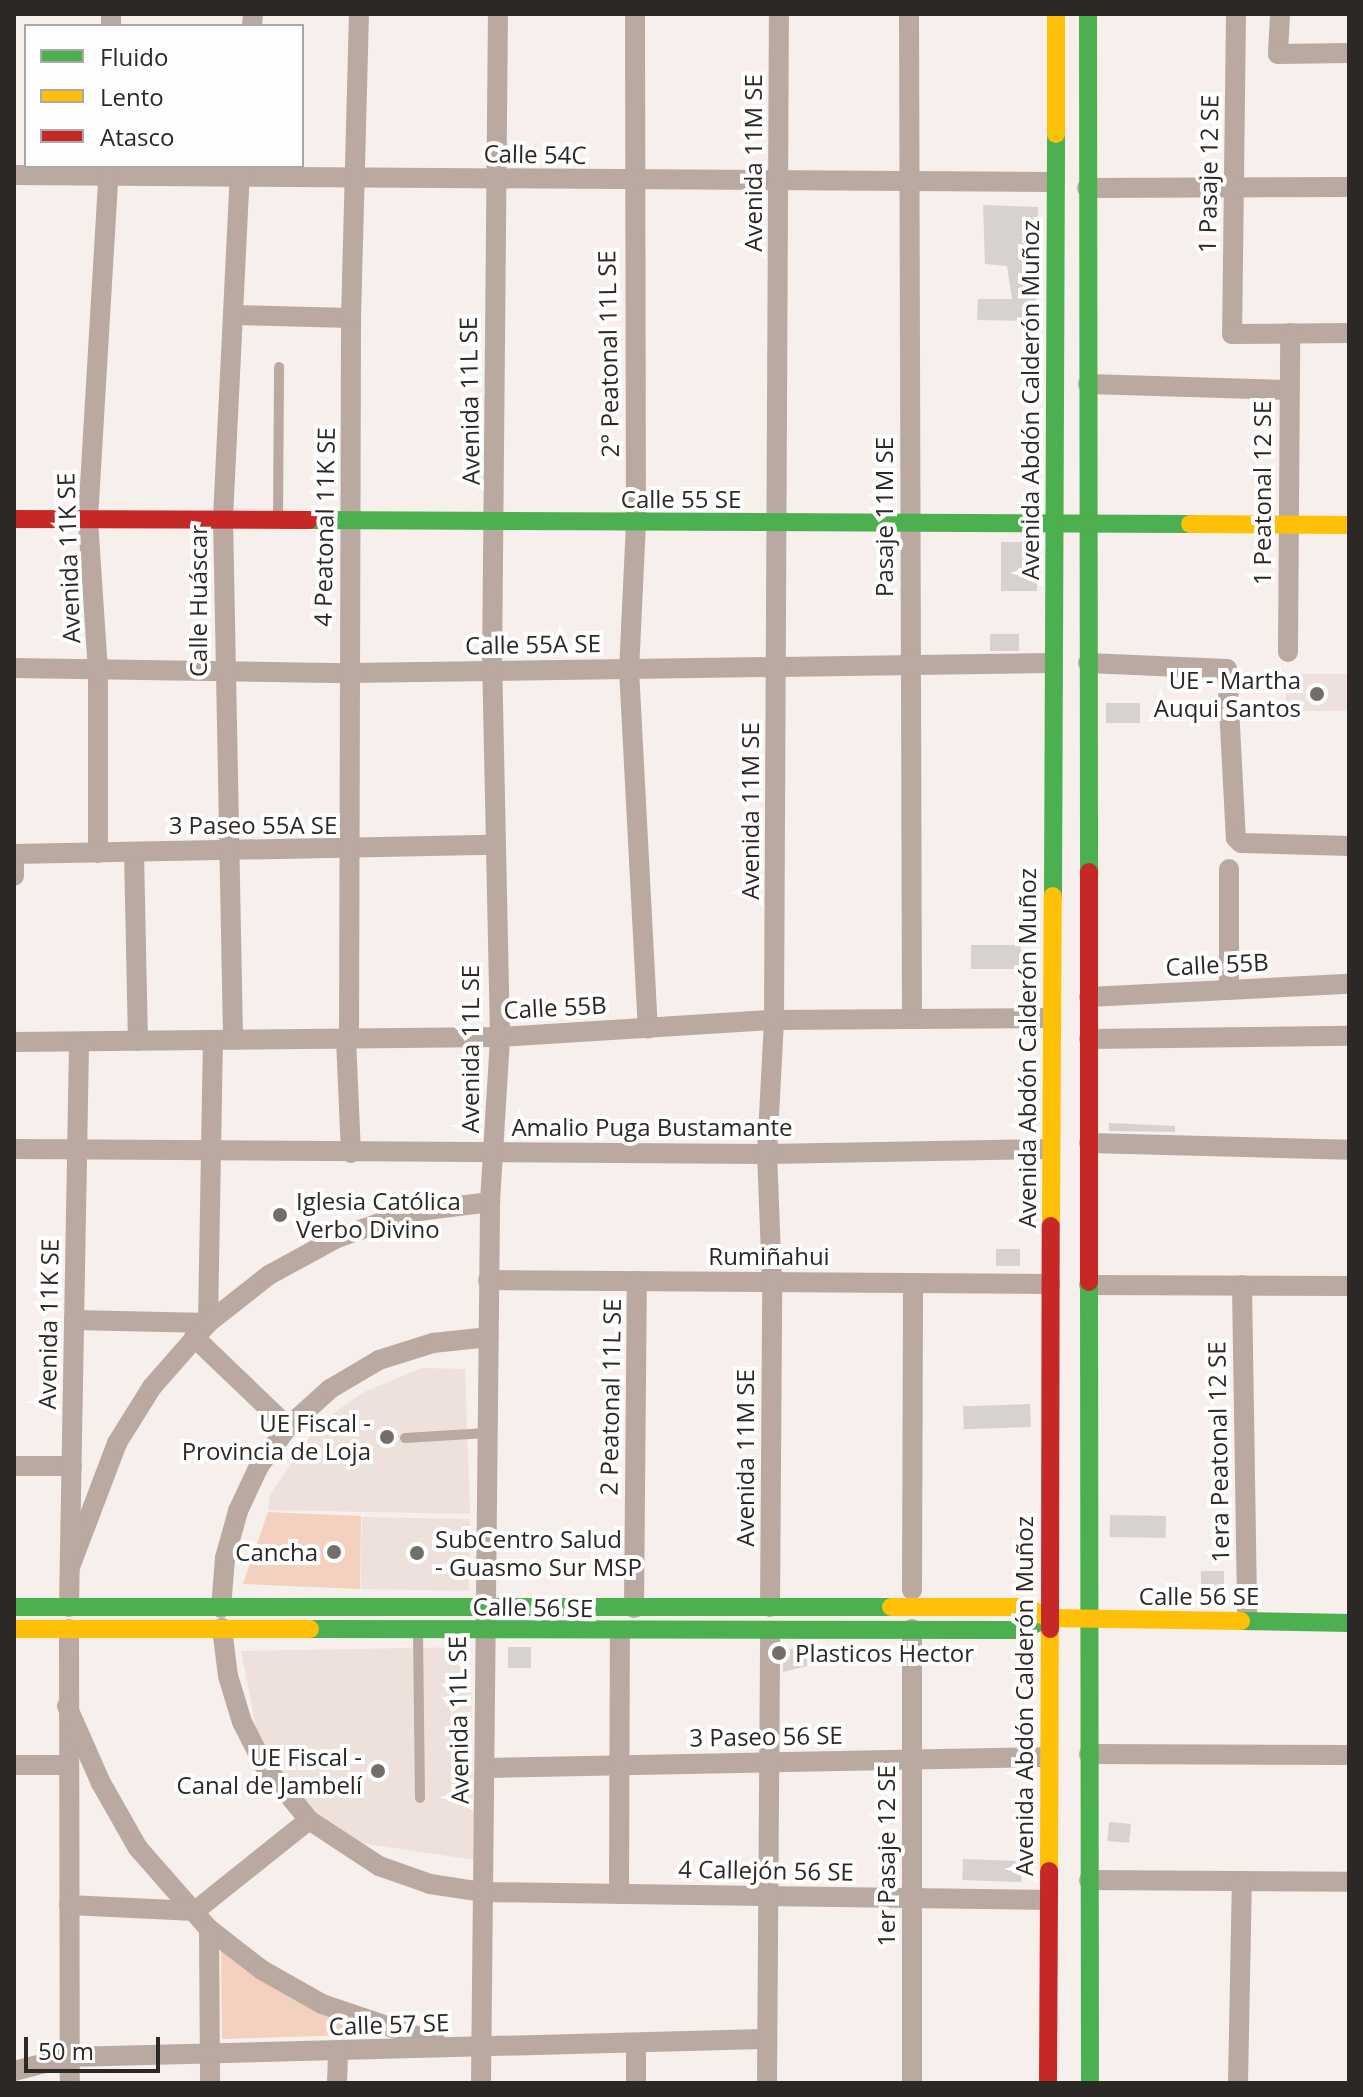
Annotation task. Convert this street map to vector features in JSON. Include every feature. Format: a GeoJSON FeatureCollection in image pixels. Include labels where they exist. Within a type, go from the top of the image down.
{"type":"FeatureCollection","features":[{"type":"Feature","properties":{"kind":"main road","name":"Avenida Abdón Calderón Muñoz"},"geometry":{"type":"LineString","coordinates":[[1048,2083],[1049,1149],[1056,14]]}},
{"type":"Feature","properties":{"kind":"main road"},"geometry":{"type":"LineString","coordinates":[[1088,14],[1090,2083]]}},
{"type":"Feature","properties":{"kind":"main road","name":"Calle 55 SE"},"geometry":{"type":"LineString","coordinates":[[14,519],[223,518],[496,525],[1349,525]]}},
{"type":"Feature","properties":{"kind":"main road","name":"Calle 56 SE"},"geometry":{"type":"LineString","coordinates":[[14,1607],[69,1607],[418,1631],[1022,1630],[1048,1618]]}},
{"type":"Feature","properties":{"kind":"main road","name":"Calle 56 SE"},"geometry":{"type":"LineString","coordinates":[[14,1629],[69,1629],[221,1618],[483,1607],[1027,1607],[1048,1618],[1349,1623]]}},
{"type":"Feature","properties":{"kind":"street","name":"4 Peatonal 11K SE"},"geometry":{"type":"LineString","coordinates":[[351,1153],[348,673],[351,318],[359,14]]}},
{"type":"Feature","properties":{"kind":"street","name":"Avenida 11L SE"},"geometry":{"type":"LineString","coordinates":[[481,2083],[486,1768],[482,1630],[488,1280],[500,1037],[493,845],[492,670],[496,525],[493,179],[498,14]]}},
{"type":"Feature","properties":{"kind":"street","name":"2° Peatonal 11L SE"},"geometry":{"type":"LineString","coordinates":[[635,14],[631,181],[636,523],[629,669],[648,1028]]}},
{"type":"Feature","properties":{"kind":"street","name":"Avenida 11M SE"},"geometry":{"type":"LineString","coordinates":[[770,1607],[772,1282],[767,1154],[774,1020],[779,14]]}},
{"type":"Feature","properties":{"kind":"street","name":"Pasaje 11M SE"},"geometry":{"type":"LineString","coordinates":[[909,14],[912,1019]]}},
{"type":"Feature","properties":{"kind":"street","name":"1 Pasaje 12 SE"},"geometry":{"type":"LineString","coordinates":[[1236,14],[1232,334],[1290,333]]}},
{"type":"Feature","properties":{"kind":"street"},"geometry":{"type":"LineString","coordinates":[[1280,14],[1278,54],[1349,53]]}},
{"type":"Feature","properties":{"kind":"street","name":"Calle 54C"},"geometry":{"type":"LineString","coordinates":[[14,175],[108,171],[239,172],[355,179],[1055,182]]}},
{"type":"Feature","properties":{"kind":"street","name":"Avenida 11K SE"},"geometry":{"type":"LineString","coordinates":[[98,853],[98,671],[88,519],[108,171]]}},
{"type":"Feature","properties":{"kind":"street","name":"Calle Huáscar"},"geometry":{"type":"LineString","coordinates":[[201,1330],[223,1038],[232,848],[223,669],[223,518],[239,172]]}},
{"type":"Feature","properties":{"kind":"street"},"geometry":{"type":"LineString","coordinates":[[1087,188],[1349,187]]}},
{"type":"Feature","properties":{"kind":"street"},"geometry":{"type":"LineString","coordinates":[[233,315],[351,318]]}},
{"type":"Feature","properties":{"kind":"street"},"geometry":{"type":"LineString","coordinates":[[1290,333],[1349,333]]}},
{"type":"Feature","properties":{"kind":"street","name":"1 Peatonal 12 SE"},"geometry":{"type":"LineString","coordinates":[[1288,652],[1286,525],[1290,333]]}},
{"type":"Feature","properties":{"kind":"street"},"geometry":{"type":"LineString","coordinates":[[1088,384],[1289,390]]}},
{"type":"Feature","properties":{"kind":"street","name":"Calle 55A SE"},"geometry":{"type":"LineString","coordinates":[[14,668],[348,673],[629,669],[777,663],[1053,663]]}},
{"type":"Feature","properties":{"kind":"street"},"geometry":{"type":"LineString","coordinates":[[1088,663],[1220,665],[1231,676],[1233,831],[1241,843],[1349,846]]}},
{"type":"Feature","properties":{"kind":"street","name":"3 Paseo 55A SE"},"geometry":{"type":"LineString","coordinates":[[14,854],[493,845]]}},
{"type":"Feature","properties":{"kind":"street"},"geometry":{"type":"LineString","coordinates":[[134,852],[138,1041]]}},
{"type":"Feature","properties":{"kind":"street"},"geometry":{"type":"LineString","coordinates":[[14,854],[14,876]]}},
{"type":"Feature","properties":{"kind":"street"},"geometry":{"type":"LineString","coordinates":[[1229,869],[1229,989]]}},
{"type":"Feature","properties":{"kind":"street","name":"Calle 55B"},"geometry":{"type":"LineString","coordinates":[[1089,997],[1349,984]]}},
{"type":"Feature","properties":{"kind":"street","name":"Calle 55B"},"geometry":{"type":"LineString","coordinates":[[14,1042],[500,1037],[774,1020],[1051,1018]]}},
{"type":"Feature","properties":{"kind":"street"},"geometry":{"type":"LineString","coordinates":[[1089,1039],[1349,1036]]}},
{"type":"Feature","properties":{"kind":"street","name":"Avenida 11K SE"},"geometry":{"type":"LineString","coordinates":[[69,1607],[79,1043]]}},
{"type":"Feature","properties":{"kind":"street"},"geometry":{"type":"LineString","coordinates":[[1089,1143],[1349,1150]]}},
{"type":"Feature","properties":{"kind":"street","name":"Amalio Puga Bustamante"},"geometry":{"type":"LineString","coordinates":[[14,1149],[767,1154],[1049,1149]]}},
{"type":"Feature","properties":{"kind":"street"},"geometry":{"type":"LineString","coordinates":[[70,1567],[117,1443],[152,1387],[201,1330],[269,1275],[337,1238],[411,1212],[490,1202]]}},
{"type":"Feature","properties":{"kind":"street","name":"Rumiñahui"},"geometry":{"type":"LineString","coordinates":[[488,1280],[1050,1284]]}},
{"type":"Feature","properties":{"kind":"street","name":"2 Peatonal 11L SE"},"geometry":{"type":"LineString","coordinates":[[634,1608],[637,1281]]}},
{"type":"Feature","properties":{"kind":"street"},"geometry":{"type":"LineString","coordinates":[[912,1590],[913,1283]]}},
{"type":"Feature","properties":{"kind":"street"},"geometry":{"type":"LineString","coordinates":[[1089,1285],[1349,1286]]}},
{"type":"Feature","properties":{"kind":"street","name":"1era Peatonal 12 SE"},"geometry":{"type":"LineString","coordinates":[[1242,1285],[1247,1619]]}},
{"type":"Feature","properties":{"kind":"street"},"geometry":{"type":"LineString","coordinates":[[74,1320],[201,1330],[288,1427]]}},
{"type":"Feature","properties":{"kind":"street","name":"4 Callejón 56 SE"},"geometry":{"type":"LineString","coordinates":[[489,1337],[433,1343],[379,1360],[330,1389],[288,1427],[259,1466],[238,1511],[225,1558],[221,1618],[228,1676],[242,1722],[264,1765],[309,1820],[379,1866],[430,1884],[483,1892],[1048,1900]]}},
{"type":"Feature","properties":{"kind":"street"},"geometry":{"type":"LineString","coordinates":[[14,1466],[72,1466]]}},
{"type":"Feature","properties":{"kind":"street"},"geometry":{"type":"LineString","coordinates":[[69,1629],[70,2083]]}},
{"type":"Feature","properties":{"kind":"street","name":"1er Pasaje 12 SE"},"geometry":{"type":"LineString","coordinates":[[912,1629],[912,2083]]}},
{"type":"Feature","properties":{"kind":"street"},"geometry":{"type":"LineString","coordinates":[[767,2083],[770,1632]]}},
{"type":"Feature","properties":{"kind":"street"},"geometry":{"type":"LineString","coordinates":[[619,1894],[622,1765],[620,1633]]}},
{"type":"Feature","properties":{"kind":"street"},"geometry":{"type":"LineString","coordinates":[[67,1706],[101,1783],[138,1848],[209,1929],[262,1970],[322,2004],[455,2048]]}},
{"type":"Feature","properties":{"kind":"street"},"geometry":{"type":"LineString","coordinates":[[1089,1754],[1349,1755]]}},
{"type":"Feature","properties":{"kind":"street","name":"3 Paseo 56 SE"},"geometry":{"type":"LineString","coordinates":[[486,1768],[1048,1757]]}},
{"type":"Feature","properties":{"kind":"street"},"geometry":{"type":"LineString","coordinates":[[14,1765],[68,1765]]}},
{"type":"Feature","properties":{"kind":"street"},"geometry":{"type":"LineString","coordinates":[[69,1905],[195,1911],[309,1820]]}},
{"type":"Feature","properties":{"kind":"street"},"geometry":{"type":"LineString","coordinates":[[1089,1880],[1349,1882]]}},
{"type":"Feature","properties":{"kind":"street"},"geometry":{"type":"LineString","coordinates":[[1238,2083],[1242,1881]]}},
{"type":"Feature","properties":{"kind":"street"},"geometry":{"type":"LineString","coordinates":[[209,1929],[210,2083]]}},
{"type":"Feature","properties":{"kind":"street","name":"Calle 57 SE"},"geometry":{"type":"LineString","coordinates":[[14,2071],[69,2057],[338,2053],[767,2039]]}},
{"type":"Feature","properties":{"kind":"street"},"geometry":{"type":"LineString","coordinates":[[636,2043],[636,2083]]}},
{"type":"Feature","properties":{"kind":"street"},"geometry":{"type":"LineString","coordinates":[[337,2083],[338,2053]]}},
{"type":"Feature","properties":{"kind":"lane"},"geometry":{"type":"LineString","coordinates":[[278,521],[279,367]]}},
{"type":"Feature","properties":{"kind":"lane"},"geometry":{"type":"LineString","coordinates":[[405,1438],[487,1433]]}},
{"type":"Feature","properties":{"kind":"lane"},"geometry":{"type":"LineString","coordinates":[[418,1631],[420,1798]]}},
{"type":"Feature","properties":{"kind":"shaded area","name":"UE - Martha Auqui Santos"},"geometry":{"type":"Polygon","coordinates":[[[1286,674],[1349,674],[1349,711],[1286,711],[1286,674]]]}},
{"type":"Feature","properties":{"kind":"shaded area","name":"UE Fiscal - Provincia de Loja"},"geometry":{"type":"Polygon","coordinates":[[[422,1368],[465,1369],[470,1514],[268,1510],[270,1495],[319,1423],[364,1392],[422,1368]]]}},
{"type":"Feature","properties":{"kind":"shaded area"},"geometry":{"type":"Polygon","coordinates":[[[268,1512],[361,1516],[360,1589],[243,1584],[268,1512]]]}},
{"type":"Feature","properties":{"kind":"shaded area","name":"SubCentro Salud - Guasmo Sur MSP"},"geometry":{"type":"Polygon","coordinates":[[[362,1517],[470,1519],[469,1591],[361,1589],[362,1517]]]}},
{"type":"Feature","properties":{"kind":"shaded area","name":"UE Fiscal - Canal de Jambelí"},"geometry":{"type":"Polygon","coordinates":[[[470,1647],[475,1860],[354,1842],[306,1804],[258,1738],[241,1651],[470,1647]]]}},
{"type":"Feature","properties":{"kind":"shaded area"},"geometry":{"type":"Polygon","coordinates":[[[221,1944],[383,2034],[222,2039],[221,1944]]]}},
{"type":"Feature","properties":{"kind":"building"},"geometry":{"type":"Polygon","coordinates":[[[983,205],[1038,207],[1036,321],[977,320],[978,299],[1012,299],[1007,266],[985,264],[983,205]]]}},
{"type":"Feature","properties":{"kind":"building"},"geometry":{"type":"Polygon","coordinates":[[[1001,542],[1037,542],[1037,591],[1001,591],[1001,542]]]}},
{"type":"Feature","properties":{"kind":"building"},"geometry":{"type":"Polygon","coordinates":[[[990,634],[1019,634],[1019,651],[990,651],[990,634]]]}},
{"type":"Feature","properties":{"kind":"building"},"geometry":{"type":"Polygon","coordinates":[[[1106,703],[1140,703],[1140,723],[1106,723],[1106,703]]]}},
{"type":"Feature","properties":{"kind":"building"},"geometry":{"type":"Polygon","coordinates":[[[971,945],[1021,945],[1021,969],[971,969],[971,945]]]}},
{"type":"Feature","properties":{"kind":"building"},"geometry":{"type":"Polygon","coordinates":[[[1109,1123],[1175,1126],[1175,1132],[1109,1131],[1109,1123]]]}},
{"type":"Feature","properties":{"kind":"building"},"geometry":{"type":"Polygon","coordinates":[[[996,1249],[1020,1249],[1020,1266],[996,1266],[996,1249]]]}},
{"type":"Feature","properties":{"kind":"building"},"geometry":{"type":"Polygon","coordinates":[[[1030,1404],[1031,1427],[964,1429],[963,1406],[1030,1404]]]}},
{"type":"Feature","properties":{"kind":"building"},"geometry":{"type":"Polygon","coordinates":[[[1110,1515],[1166,1516],[1166,1538],[1110,1537],[1110,1515]]]}},
{"type":"Feature","properties":{"kind":"building"},"geometry":{"type":"Polygon","coordinates":[[[1201,1571],[1224,1571],[1224,1600],[1201,1600],[1201,1571]]]}},
{"type":"Feature","properties":{"kind":"building"},"geometry":{"type":"Polygon","coordinates":[[[508,1647],[531,1647],[531,1668],[508,1668],[508,1647]]]}},
{"type":"Feature","properties":{"kind":"building"},"geometry":{"type":"Polygon","coordinates":[[[783,1649],[807,1649],[807,1666],[783,1672],[783,1649]]]}},
{"type":"Feature","properties":{"kind":"building"},"geometry":{"type":"Polygon","coordinates":[[[1109,1822],[1131,1824],[1129,1843],[1107,1841],[1109,1822]]]}},
{"type":"Feature","properties":{"kind":"building"},"geometry":{"type":"Polygon","coordinates":[[[963,1859],[1022,1861],[1021,1882],[962,1880],[963,1859]]]}},
{"type":"Feature","properties":{"kind":"traffic: fast"},"geometry":{"type":"LineString","coordinates":[[1088,14],[1089,872]]}},
{"type":"Feature","properties":{"kind":"traffic: fast"},"geometry":{"type":"LineString","coordinates":[[1053,896],[1056,134]]}},
{"type":"Feature","properties":{"kind":"traffic: fast"},"geometry":{"type":"LineString","coordinates":[[309,520],[1190,524]]}},
{"type":"Feature","properties":{"kind":"traffic: fast"},"geometry":{"type":"LineString","coordinates":[[1089,1282],[1090,2083]]}},
{"type":"Feature","properties":{"kind":"traffic: fast"},"geometry":{"type":"LineString","coordinates":[[14,1607],[891,1607]]}},
{"type":"Feature","properties":{"kind":"traffic: fast"},"geometry":{"type":"LineString","coordinates":[[310,1629],[1022,1630],[1048,1618]]}},
{"type":"Feature","properties":{"kind":"traffic: fast"},"geometry":{"type":"LineString","coordinates":[[1241,1621],[1349,1623]]}},
{"type":"Feature","properties":{"kind":"traffic: slow"},"geometry":{"type":"LineString","coordinates":[[1056,14],[1056,134]]}},
{"type":"Feature","properties":{"kind":"traffic: slow"},"geometry":{"type":"LineString","coordinates":[[1190,524],[1349,525]]}},
{"type":"Feature","properties":{"kind":"traffic: slow"},"geometry":{"type":"LineString","coordinates":[[1051,1226],[1053,896]]}},
{"type":"Feature","properties":{"kind":"traffic: slow"},"geometry":{"type":"LineString","coordinates":[[891,1607],[1027,1607],[1048,1618],[1241,1621]]}},
{"type":"Feature","properties":{"kind":"traffic: slow"},"geometry":{"type":"LineString","coordinates":[[14,1629],[310,1629]]}},
{"type":"Feature","properties":{"kind":"traffic: slow"},"geometry":{"type":"LineString","coordinates":[[1049,1871],[1050,1629]]}},
{"type":"Feature","properties":{"kind":"traffic: jam"},"geometry":{"type":"LineString","coordinates":[[14,519],[309,520]]}},
{"type":"Feature","properties":{"kind":"traffic: jam"},"geometry":{"type":"LineString","coordinates":[[1089,872],[1089,1282]]}},
{"type":"Feature","properties":{"kind":"traffic: jam"},"geometry":{"type":"LineString","coordinates":[[1050,1629],[1051,1226]]}},
{"type":"Feature","properties":{"kind":"traffic: jam"},"geometry":{"type":"LineString","coordinates":[[1048,2083],[1049,1871]]}},
{"type":"Feature","properties":{"kind":"place","name":"UE - Martha Auqui Santos"},"geometry":{"type":"Point","coordinates":[1317,694]}},
{"type":"Feature","properties":{"kind":"place","name":"Iglesia Católica Verbo Divino"},"geometry":{"type":"Point","coordinates":[280,1215]}},
{"type":"Feature","properties":{"kind":"place","name":"UE Fiscal - Provincia de Loja"},"geometry":{"type":"Point","coordinates":[387,1437]}},
{"type":"Feature","properties":{"kind":"place","name":"Cancha"},"geometry":{"type":"Point","coordinates":[334,1552]}},
{"type":"Feature","properties":{"kind":"place","name":"SubCentro Salud - Guasmo Sur MSP"},"geometry":{"type":"Point","coordinates":[417,1553]}},
{"type":"Feature","properties":{"kind":"place","name":"Plasticos Hector"},"geometry":{"type":"Point","coordinates":[779,1653]}},
{"type":"Feature","properties":{"kind":"place","name":"UE Fiscal - Canal de Jambelí"},"geometry":{"type":"Point","coordinates":[378,1771]}}]}
